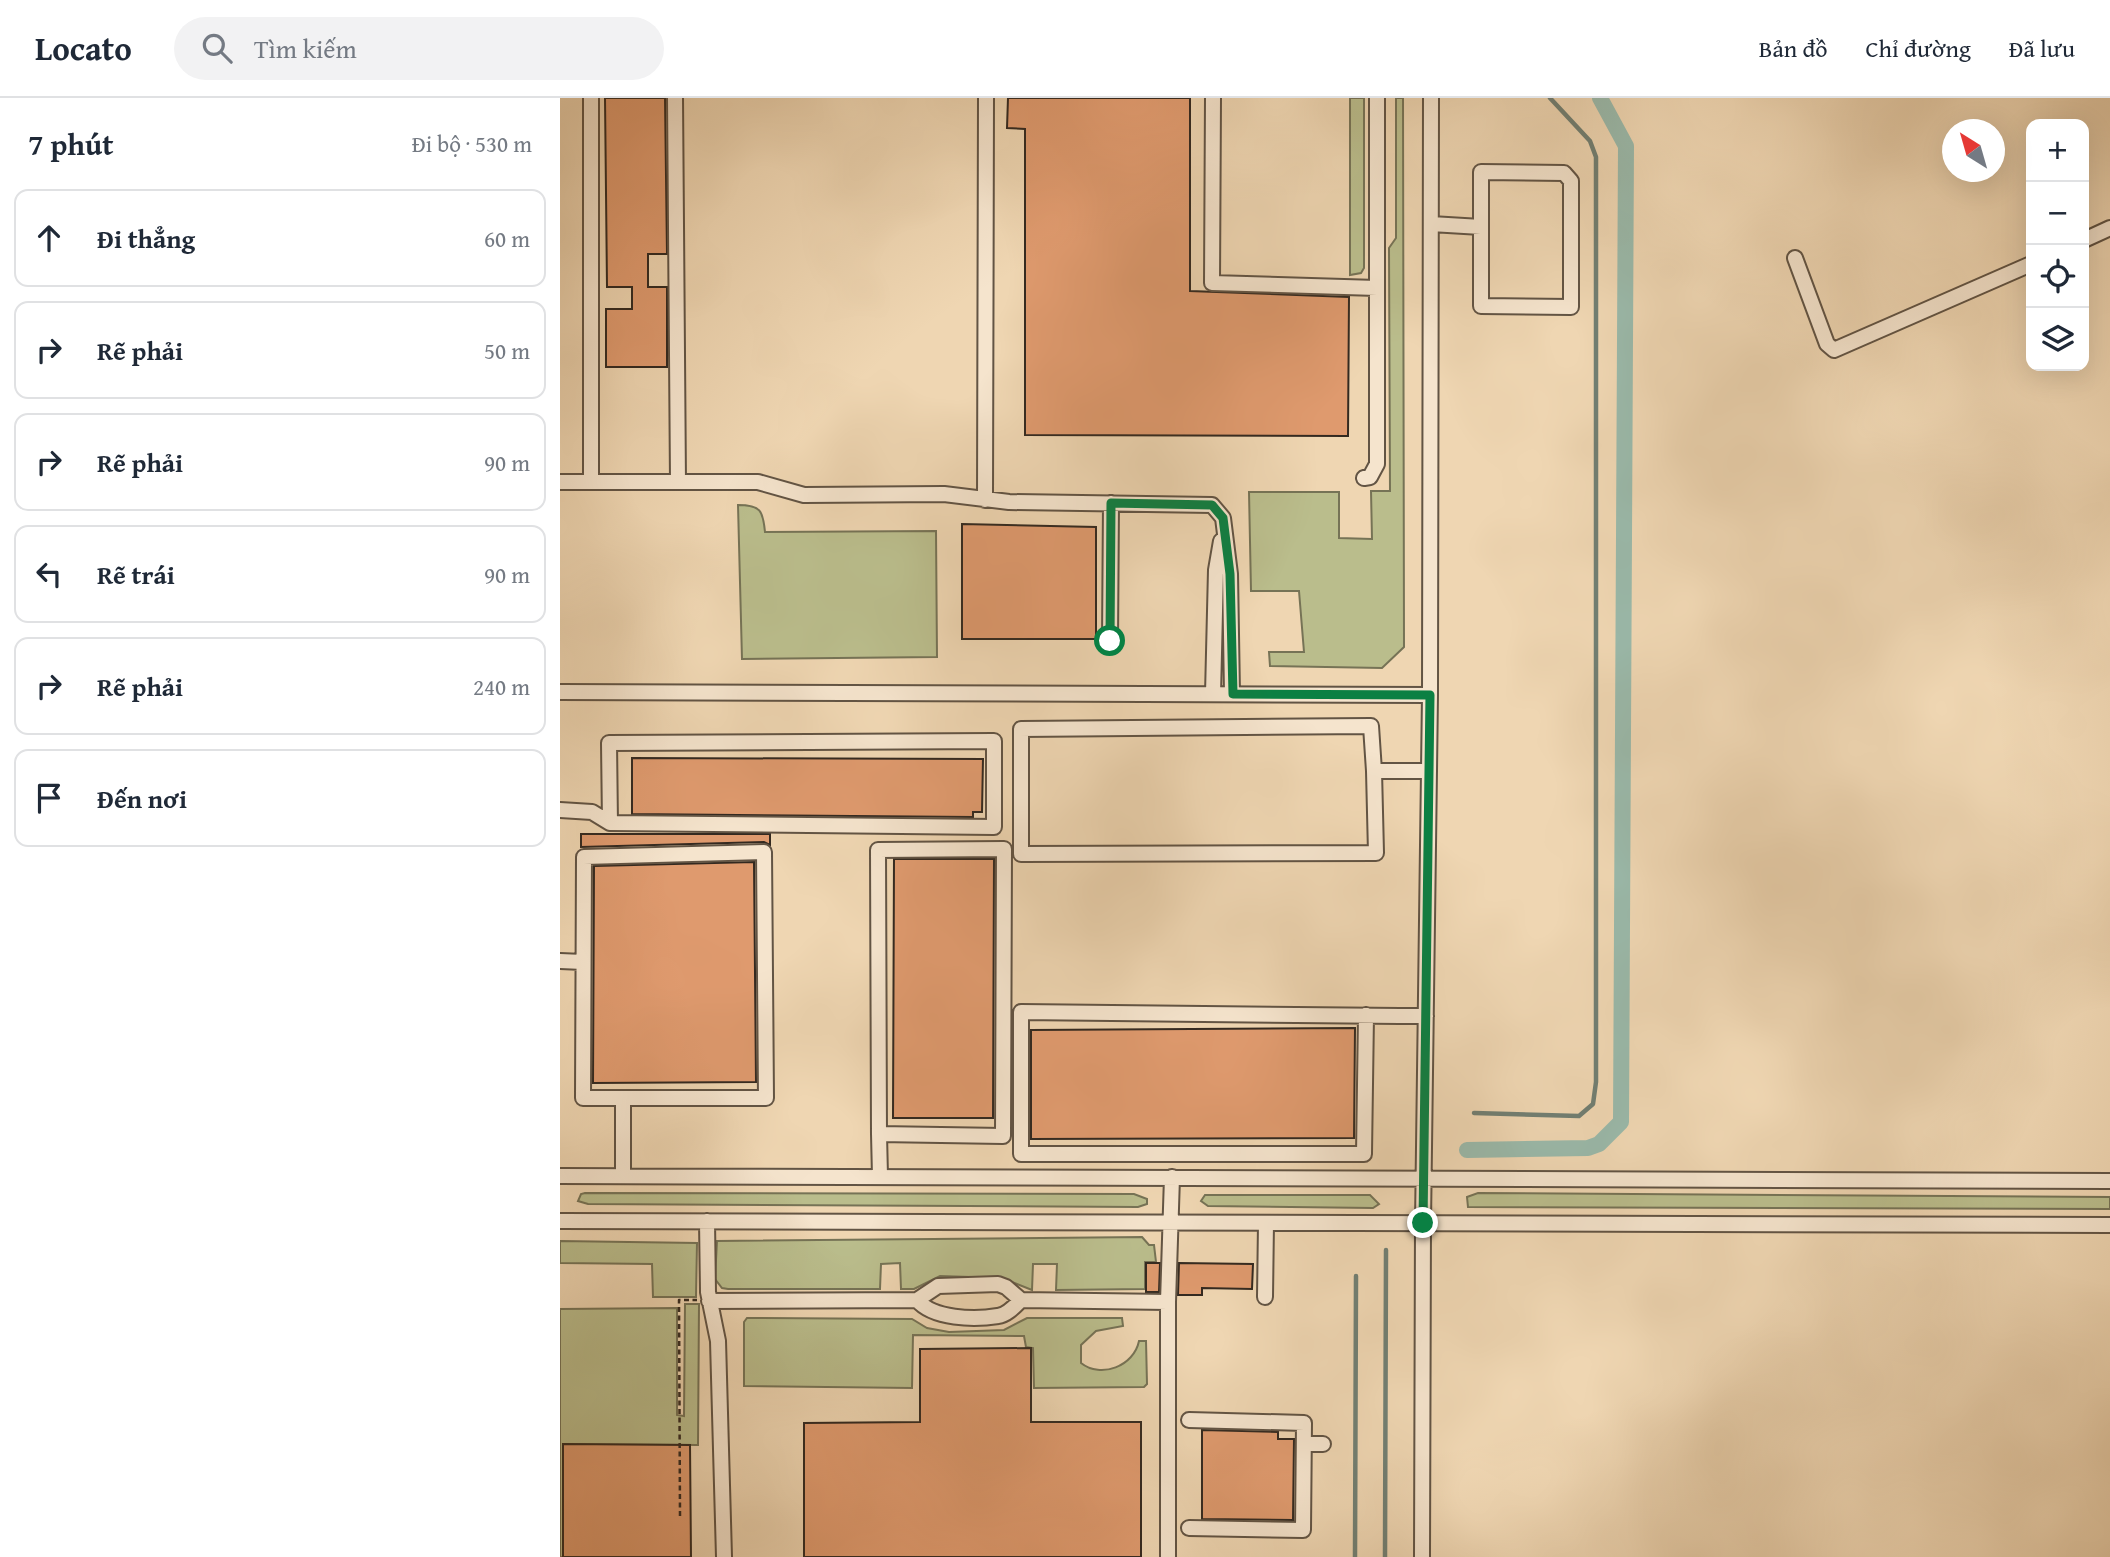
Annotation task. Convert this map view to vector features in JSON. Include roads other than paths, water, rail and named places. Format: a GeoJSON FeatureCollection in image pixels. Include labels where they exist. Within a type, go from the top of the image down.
{"type":"FeatureCollection","features":[{"type":"Feature","properties":{"kind":"street"},"geometry":{"type":"LineString","coordinates":[[591,98],[591,482]]}},
{"type":"Feature","properties":{"kind":"street"},"geometry":{"type":"LineString","coordinates":[[675,98],[678,482]]}},
{"type":"Feature","properties":{"kind":"street"},"geometry":{"type":"LineString","coordinates":[[985,500],[986,98]]}},
{"type":"Feature","properties":{"kind":"street"},"geometry":{"type":"LineString","coordinates":[[1213,98],[1212,283],[1377,288]]}},
{"type":"Feature","properties":{"kind":"street"},"geometry":{"type":"LineString","coordinates":[[1364,478],[1370,477],[1377,464],[1377,98]]}},
{"type":"Feature","properties":{"kind":"street"},"geometry":{"type":"LineString","coordinates":[[1423,1557],[1423,1223],[1430,695],[1431,98]]}},
{"type":"Feature","properties":{"kind":"street"},"geometry":{"type":"LineString","coordinates":[[1481,172],[1564,173],[1572,181],[1571,306],[1481,306],[1480,227],[1481,172]]}},
{"type":"Feature","properties":{"kind":"street"},"geometry":{"type":"LineString","coordinates":[[1431,224],[1480,227]]}},
{"type":"Feature","properties":{"kind":"street"},"geometry":{"type":"LineString","coordinates":[[2089,238],[2110,228]]}},
{"type":"Feature","properties":{"kind":"street"},"geometry":{"type":"LineString","coordinates":[[1795,258],[1827,344],[1834,350],[2026,266]]}},
{"type":"Feature","properties":{"kind":"street"},"geometry":{"type":"LineString","coordinates":[[560,482],[758,482],[804,495],[944,494],[985,500],[1212,505],[1221,512],[1230,574],[1233,694]]}},
{"type":"Feature","properties":{"kind":"street"},"geometry":{"type":"LineString","coordinates":[[1110,641],[1111,503]]}},
{"type":"Feature","properties":{"kind":"street"},"geometry":{"type":"LineString","coordinates":[[1213,694],[1216,570],[1223,523]]}},
{"type":"Feature","properties":{"kind":"street"},"geometry":{"type":"LineString","coordinates":[[560,692],[1430,695]]}},
{"type":"Feature","properties":{"kind":"street"},"geometry":{"type":"LineString","coordinates":[[1371,726],[1374,771],[1376,853],[1021,854],[1021,729],[1371,726]]}},
{"type":"Feature","properties":{"kind":"street"},"geometry":{"type":"LineString","coordinates":[[560,810],[592,812],[610,822],[994,827],[995,741],[609,743],[610,822]]}},
{"type":"Feature","properties":{"kind":"street"},"geometry":{"type":"LineString","coordinates":[[1374,771],[1429,771]]}},
{"type":"Feature","properties":{"kind":"street"},"geometry":{"type":"LineString","coordinates":[[879,1134],[1003,1136],[1004,849],[878,850],[879,1134],[880,1177]]}},
{"type":"Feature","properties":{"kind":"street"},"geometry":{"type":"LineString","coordinates":[[764,852],[765,1098],[623,1098],[583,1098],[584,857],[764,852]]}},
{"type":"Feature","properties":{"kind":"street"},"geometry":{"type":"LineString","coordinates":[[560,961],[583,962]]}},
{"type":"Feature","properties":{"kind":"street"},"geometry":{"type":"LineString","coordinates":[[1366,1015],[1364,1154],[1021,1154],[1021,1012],[1366,1015],[1426,1016]]}},
{"type":"Feature","properties":{"kind":"street"},"geometry":{"type":"LineString","coordinates":[[623,1098],[623,1176]]}},
{"type":"Feature","properties":{"kind":"street"},"geometry":{"type":"LineString","coordinates":[[560,1176],[2110,1181]]}},
{"type":"Feature","properties":{"kind":"street"},"geometry":{"type":"LineString","coordinates":[[1168,1557],[1168,1302],[1172,1177]]}},
{"type":"Feature","properties":{"kind":"street"},"geometry":{"type":"LineString","coordinates":[[560,1221],[2110,1225]]}},
{"type":"Feature","properties":{"kind":"street"},"geometry":{"type":"LineString","coordinates":[[707,1221],[703,1301],[718,1341],[724,1557]]}},
{"type":"Feature","properties":{"kind":"street"},"geometry":{"type":"LineString","coordinates":[[1265,1297],[1266,1223]]}},
{"type":"Feature","properties":{"kind":"street"},"geometry":{"type":"LineString","coordinates":[[703,1301],[917,1300],[938,1286],[998,1284],[1006,1287],[1021,1300]]}},
{"type":"Feature","properties":{"kind":"street"},"geometry":{"type":"LineString","coordinates":[[917,1300],[925,1310],[937,1315],[999,1316],[1021,1300],[1168,1302]]}},
{"type":"Feature","properties":{"kind":"street"},"geometry":{"type":"LineString","coordinates":[[1189,1420],[1304,1423],[1303,1530],[1189,1528]]}},
{"type":"Feature","properties":{"kind":"street"},"geometry":{"type":"LineString","coordinates":[[1304,1444],[1323,1444]]}},
{"type":"Feature","properties":{"kind":"waterway"},"geometry":{"type":"LineString","coordinates":[[1474,1113],[1579,1116],[1593,1104],[1596,1082],[1596,157],[1590,141],[1550,98]]}},
{"type":"Feature","properties":{"kind":"waterway"},"geometry":{"type":"LineString","coordinates":[[1467,1150],[1588,1148],[1599,1144],[1621,1122],[1626,146],[1600,98]]}},
{"type":"Feature","properties":{"kind":"waterway"},"geometry":{"type":"LineString","coordinates":[[1385,1557],[1386,1250]]}},
{"type":"Feature","properties":{"kind":"waterway"},"geometry":{"type":"LineString","coordinates":[[1355,1557],[1356,1276]]}}]}
